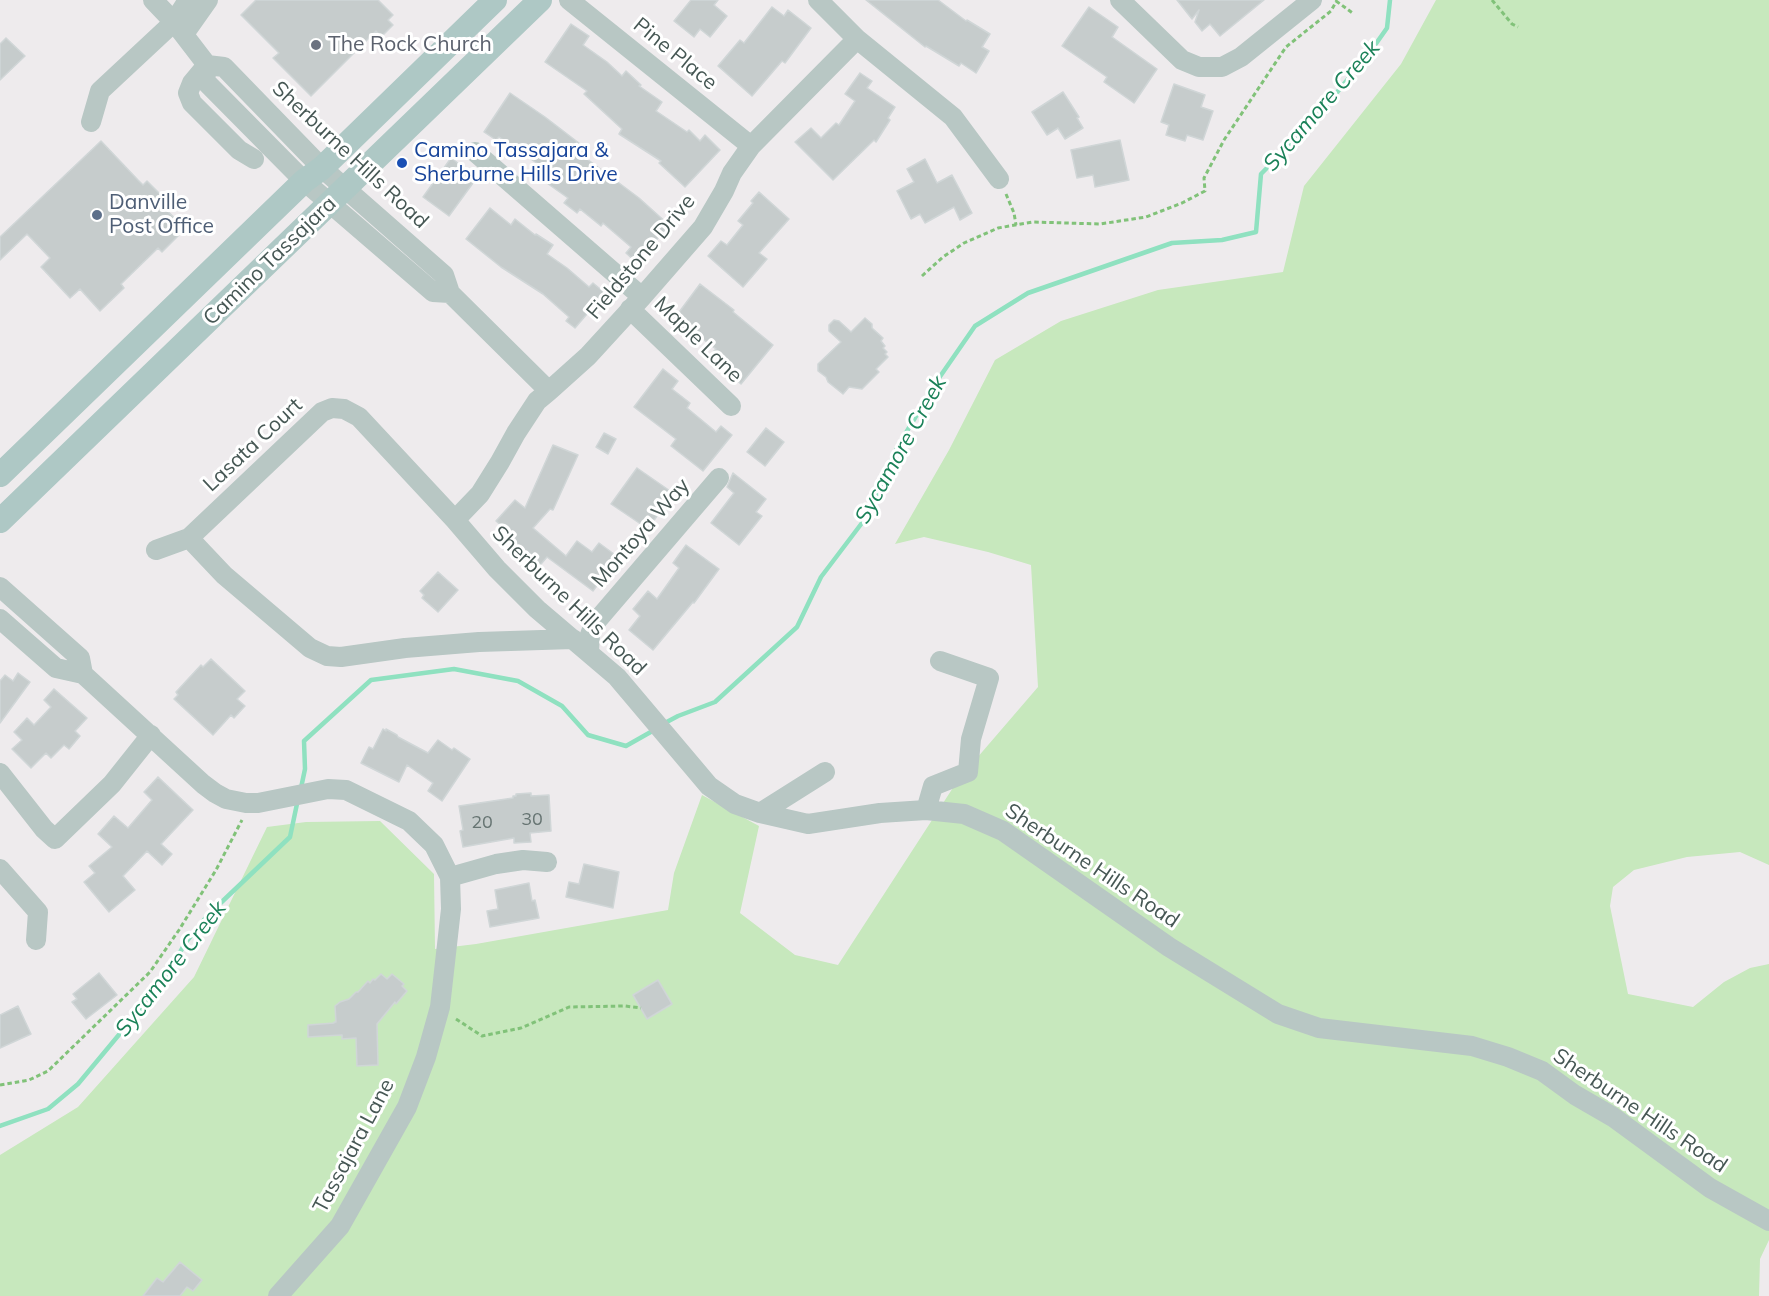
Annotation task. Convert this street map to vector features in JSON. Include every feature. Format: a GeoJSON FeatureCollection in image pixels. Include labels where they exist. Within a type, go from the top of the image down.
{"type":"FeatureCollection","features":[{"type":"Feature","properties":{"kind":"main road","name":"Camino Tassajara"},"geometry":{"type":"LineString","coordinates":[[0,476],[495,0]]}},
{"type":"Feature","properties":{"kind":"main road","name":"Camino Tassajara"},"geometry":{"type":"LineString","coordinates":[[0,521],[540,0]]}},
{"type":"Feature","properties":{"kind":"street","name":"Sherburne Hills Road"},"geometry":{"type":"LineString","coordinates":[[153,0],[179,28],[207,64],[224,67],[313,175],[338,196],[433,292],[450,293],[549,391]]}},
{"type":"Feature","properties":{"kind":"street"},"geometry":{"type":"LineString","coordinates":[[179,28],[188,0]]}},
{"type":"Feature","properties":{"kind":"street"},"geometry":{"type":"LineString","coordinates":[[91,122],[100,91],[179,28],[208,0]]}},
{"type":"Feature","properties":{"kind":"street","name":"Pine Place"},"geometry":{"type":"LineString","coordinates":[[568,0],[751,146]]}},
{"type":"Feature","properties":{"kind":"street"},"geometry":{"type":"LineString","coordinates":[[818,0],[857,39],[953,117],[999,179]]}},
{"type":"Feature","properties":{"kind":"street"},"geometry":{"type":"LineString","coordinates":[[1120,0],[1182,60],[1199,67],[1222,67],[1241,57],[1312,0]]}},
{"type":"Feature","properties":{"kind":"street","name":"Fieldstone Drive"},"geometry":{"type":"LineString","coordinates":[[549,391],[588,356],[703,227],[732,173],[751,146],[857,39]]}},
{"type":"Feature","properties":{"kind":"street"},"geometry":{"type":"LineString","coordinates":[[207,64],[188,93],[192,103],[239,150],[254,159]]}},
{"type":"Feature","properties":{"kind":"street","name":"Maple Lane"},"geometry":{"type":"LineString","coordinates":[[475,152],[636,303],[732,406]]}},
{"type":"Feature","properties":{"kind":"street"},"geometry":{"type":"LineString","coordinates":[[455,520],[480,494],[537,401],[549,391]]}},
{"type":"Feature","properties":{"kind":"street","name":"Lasata Court"},"geometry":{"type":"LineString","coordinates":[[156,550],[189,538],[322,412],[332,408],[344,409],[359,417],[455,520]]}},
{"type":"Feature","properties":{"kind":"street","name":"Montoya Way"},"geometry":{"type":"LineString","coordinates":[[589,652],[590,635],[594,624],[720,478]]}},
{"type":"Feature","properties":{"kind":"street","name":"Sherburne Hills Road"},"geometry":{"type":"LineString","coordinates":[[455,520],[497,569],[537,609],[617,677],[709,786],[735,804],[760,813],[808,824],[880,813],[926,810],[964,814],[1003,831],[1169,947],[1278,1014],[1319,1028],[1472,1046],[1542,1071],[1575,1095],[1613,1117],[1710,1188],[1769,1221]]}},
{"type":"Feature","properties":{"kind":"street"},"geometry":{"type":"LineString","coordinates":[[189,538],[224,576],[310,648],[327,656],[341,657],[405,648],[469,643],[573,639]]}},
{"type":"Feature","properties":{"kind":"street","name":"Tassajara Lane"},"geometry":{"type":"LineString","coordinates":[[0,587],[80,657],[83,674]]}},
{"type":"Feature","properties":{"kind":"street","name":"Tassajara Lane"},"geometry":{"type":"LineString","coordinates":[[0,619],[56,668],[83,674],[215,793],[226,799],[252,803],[328,789],[346,790],[409,821],[434,845],[450,877],[451,909],[440,1007],[426,1057],[407,1107],[340,1226],[278,1296]]}},
{"type":"Feature","properties":{"kind":"street"},"geometry":{"type":"LineString","coordinates":[[926,810],[933,786],[968,771],[971,739],[989,678],[940,661]]}},
{"type":"Feature","properties":{"kind":"street"},"geometry":{"type":"LineString","coordinates":[[0,773],[44,829],[55,839],[112,784],[151,735]]}},
{"type":"Feature","properties":{"kind":"street"},"geometry":{"type":"LineString","coordinates":[[760,813],[825,772]]}},
{"type":"Feature","properties":{"kind":"street"},"geometry":{"type":"LineString","coordinates":[[450,877],[496,864],[523,860],[547,862]]}},
{"type":"Feature","properties":{"kind":"street"},"geometry":{"type":"LineString","coordinates":[[0,869],[38,912],[36,940]]}},
{"type":"Feature","properties":{"kind":"path"},"geometry":{"type":"LineString","coordinates":[[922,276],[943,257],[964,243],[998,228],[1033,222],[1100,224],[1146,217],[1205,191],[1204,178],[1224,140],[1286,47],[1331,11],[1336,0],[1354,14]]}},
{"type":"Feature","properties":{"kind":"path"},"geometry":{"type":"LineString","coordinates":[[1492,0],[1512,24],[1518,27]]}},
{"type":"Feature","properties":{"kind":"path"},"geometry":{"type":"LineString","coordinates":[[999,179],[1014,213],[1016,225]]}},
{"type":"Feature","properties":{"kind":"path"},"geometry":{"type":"LineString","coordinates":[[0,1085],[29,1080],[48,1071],[150,972],[216,870],[252,803]]}},
{"type":"Feature","properties":{"kind":"path"},"geometry":{"type":"LineString","coordinates":[[440,1007],[482,1036],[521,1028],[569,1007],[640,1008]]}},
{"type":"Feature","properties":{"kind":"green space"},"geometry":{"type":"Polygon","coordinates":[[[1436,0],[1769,0],[1769,865],[1740,852],[1687,857],[1634,870],[1613,887],[1610,906],[1628,994],[1693,1007],[1724,982],[1750,968],[1769,964],[1769,1240],[1760,1259],[1759,1296],[0,1296],[0,1155],[78,1107],[194,977],[267,827],[306,822],[380,821],[434,874],[435,949],[476,944],[668,910],[674,873],[702,795],[759,826],[740,913],[795,955],[838,965],[958,780],[1038,687],[1031,565],[924,537],[895,544],[949,450],[995,360],[1061,321],[1158,290],[1283,272],[1304,186],[1401,64],[1436,0]]]}},
{"type":"Feature","properties":{"kind":"building","name":"The Rock Church"},"geometry":{"type":"Polygon","coordinates":[[[256,0],[378,0],[393,15],[388,20],[393,25],[381,37],[376,31],[311,96],[273,58],[279,53],[241,15],[256,0]]]}},
{"type":"Feature","properties":{"kind":"building"},"geometry":{"type":"Polygon","coordinates":[[[691,0],[718,0],[714,5],[727,16],[710,37],[700,29],[694,37],[674,21],[691,0]]]}},
{"type":"Feature","properties":{"kind":"building"},"geometry":{"type":"Polygon","coordinates":[[[866,0],[938,0],[966,21],[990,34],[982,47],[989,51],[976,73],[961,63],[959,66],[925,47],[866,0]]]}},
{"type":"Feature","properties":{"kind":"building"},"geometry":{"type":"Polygon","coordinates":[[[1177,0],[1264,0],[1220,36],[1210,24],[1202,31],[1195,22],[1199,10],[1192,19],[1177,0]]]}},
{"type":"Feature","properties":{"kind":"building"},"geometry":{"type":"Polygon","coordinates":[[[772,7],[784,16],[788,10],[811,28],[785,63],[782,61],[752,96],[718,66],[740,40],[744,43],[772,7]]]}},
{"type":"Feature","properties":{"kind":"building"},"geometry":{"type":"Polygon","coordinates":[[[1089,7],[1118,27],[1112,37],[1157,69],[1134,103],[1104,82],[1107,77],[1062,46],[1089,7]]]}},
{"type":"Feature","properties":{"kind":"building"},"geometry":{"type":"Polygon","coordinates":[[[571,24],[589,36],[583,45],[622,76],[626,71],[641,85],[639,86],[662,102],[656,111],[687,132],[689,130],[700,141],[705,135],[720,150],[685,187],[659,163],[661,161],[619,134],[622,129],[584,94],[587,91],[545,62],[571,24]]]}},
{"type":"Feature","properties":{"kind":"building"},"geometry":{"type":"Polygon","coordinates":[[[6,38],[25,56],[0,80],[0,44],[6,38]]]}},
{"type":"Feature","properties":{"kind":"building"},"geometry":{"type":"Polygon","coordinates":[[[860,73],[872,81],[867,88],[895,107],[888,118],[890,120],[876,142],[874,140],[833,180],[795,142],[811,128],[821,138],[836,123],[839,125],[855,101],[845,94],[860,73]]]}},
{"type":"Feature","properties":{"kind":"building"},"geometry":{"type":"Polygon","coordinates":[[[1174,84],[1205,95],[1201,107],[1213,111],[1203,140],[1187,135],[1185,141],[1166,135],[1169,125],[1161,122],[1174,84]]]}},
{"type":"Feature","properties":{"kind":"building"},"geometry":{"type":"Polygon","coordinates":[[[1063,92],[1079,117],[1077,118],[1083,128],[1065,139],[1058,128],[1047,135],[1032,112],[1063,92]]]}},
{"type":"Feature","properties":{"kind":"building"},"geometry":{"type":"Polygon","coordinates":[[[510,93],[588,150],[583,156],[639,198],[669,225],[637,263],[626,253],[631,247],[603,223],[601,226],[580,209],[577,213],[564,203],[568,198],[544,181],[551,173],[499,137],[496,140],[484,132],[510,93]]]}},
{"type":"Feature","properties":{"kind":"building"},"geometry":{"type":"Polygon","coordinates":[[[1120,140],[1129,180],[1095,187],[1093,175],[1077,178],[1071,150],[1120,140]]]}},
{"type":"Feature","properties":{"kind":"building","name":"Danville Post Office"},"geometry":{"type":"Polygon","coordinates":[[[101,141],[143,185],[147,181],[161,195],[157,200],[185,229],[162,252],[158,248],[121,284],[124,288],[100,311],[80,289],[70,298],[41,267],[50,258],[27,234],[0,260],[0,237],[101,141]]]}},
{"type":"Feature","properties":{"kind":"building"},"geometry":{"type":"Polygon","coordinates":[[[451,158],[469,171],[465,178],[473,183],[449,216],[423,197],[451,158]]]}},
{"type":"Feature","properties":{"kind":"building"},"geometry":{"type":"Polygon","coordinates":[[[925,159],[937,183],[952,175],[972,213],[960,220],[954,207],[925,223],[920,214],[911,219],[897,191],[914,182],[907,169],[925,159]]]}},
{"type":"Feature","properties":{"kind":"building"},"geometry":{"type":"Polygon","coordinates":[[[759,192],[789,219],[759,253],[767,259],[743,287],[708,256],[721,241],[727,245],[743,225],[738,221],[759,192]]]}},
{"type":"Feature","properties":{"kind":"building"},"geometry":{"type":"Polygon","coordinates":[[[490,208],[511,225],[515,219],[535,235],[553,245],[547,254],[589,287],[593,283],[605,293],[575,328],[566,321],[569,317],[543,294],[501,267],[466,239],[490,208]]]}},
{"type":"Feature","properties":{"kind":"building"},"geometry":{"type":"Polygon","coordinates":[[[700,284],[734,310],[733,312],[773,345],[741,384],[728,373],[732,367],[714,351],[716,349],[688,328],[685,333],[671,323],[700,284]]]}},
{"type":"Feature","properties":{"kind":"building"},"geometry":{"type":"Polygon","coordinates":[[[865,318],[883,338],[881,341],[888,357],[876,369],[879,372],[862,389],[849,387],[843,394],[818,371],[818,364],[841,342],[829,331],[829,325],[834,320],[839,321],[851,332],[865,318]]]}},
{"type":"Feature","properties":{"kind":"building"},"geometry":{"type":"Polygon","coordinates":[[[663,369],[678,381],[672,389],[690,403],[687,408],[716,432],[721,426],[732,435],[703,471],[671,446],[676,439],[634,407],[663,369]]]}},
{"type":"Feature","properties":{"kind":"building"},"geometry":{"type":"Polygon","coordinates":[[[766,428],[784,442],[765,466],[747,452],[766,428]]]}},
{"type":"Feature","properties":{"kind":"building"},"geometry":{"type":"Polygon","coordinates":[[[604,433],[616,439],[608,454],[596,447],[604,433]]]}},
{"type":"Feature","properties":{"kind":"building"},"geometry":{"type":"Polygon","coordinates":[[[553,445],[578,455],[553,510],[550,509],[533,528],[566,556],[577,541],[592,552],[599,543],[618,557],[593,591],[547,557],[536,570],[504,542],[511,534],[496,521],[515,500],[525,508],[553,445]]]}},
{"type":"Feature","properties":{"kind":"building"},"geometry":{"type":"Polygon","coordinates":[[[637,468],[673,493],[648,529],[611,504],[637,468]]]}},
{"type":"Feature","properties":{"kind":"building"},"geometry":{"type":"Polygon","coordinates":[[[733,473],[766,499],[756,512],[762,516],[739,545],[711,523],[734,493],[727,487],[733,473]]]}},
{"type":"Feature","properties":{"kind":"building"},"geometry":{"type":"Polygon","coordinates":[[[686,545],[719,569],[694,603],[653,650],[629,630],[640,616],[633,609],[648,591],[657,599],[679,568],[673,563],[686,545]]]}},
{"type":"Feature","properties":{"kind":"building"},"geometry":{"type":"Polygon","coordinates":[[[438,572],[458,590],[438,612],[422,598],[424,595],[420,591],[438,572]]]}},
{"type":"Feature","properties":{"kind":"building"},"geometry":{"type":"Polygon","coordinates":[[[211,659],[245,691],[237,699],[245,706],[234,718],[231,715],[213,735],[174,699],[178,695],[176,692],[201,665],[203,667],[211,659]]]}},
{"type":"Feature","properties":{"kind":"building"},"geometry":{"type":"Polygon","coordinates":[[[18,673],[30,682],[0,723],[0,681],[5,675],[13,681],[18,673]]]}},
{"type":"Feature","properties":{"kind":"building"},"geometry":{"type":"Polygon","coordinates":[[[54,689],[87,718],[75,731],[80,736],[69,749],[64,745],[51,758],[46,753],[31,768],[12,749],[22,740],[14,732],[27,718],[34,725],[51,707],[44,700],[54,689]]]}},
{"type":"Feature","properties":{"kind":"building"},"geometry":{"type":"Polygon","coordinates":[[[383,729],[428,753],[438,740],[470,759],[442,801],[428,791],[433,783],[407,765],[399,782],[361,763],[369,747],[373,749],[383,729]]]}},
{"type":"Feature","properties":{"kind":"building"},"geometry":{"type":"Polygon","coordinates":[[[158,777],[193,810],[161,844],[172,854],[162,865],[147,851],[123,876],[135,890],[109,912],[84,882],[95,873],[89,866],[112,847],[98,834],[114,816],[128,828],[152,800],[144,792],[158,777]]]}},
{"type":"Feature","properties":{"kind":"building"},"geometry":{"type":"Polygon","coordinates":[[[531,793],[531,796],[549,795],[551,831],[530,833],[531,842],[514,843],[514,838],[463,847],[459,806],[531,793]]]}},
{"type":"Feature","properties":{"kind":"building"},"geometry":{"type":"Polygon","coordinates":[[[584,864],[619,872],[613,908],[566,897],[569,882],[579,884],[584,864]]]}},
{"type":"Feature","properties":{"kind":"building"},"geometry":{"type":"Polygon","coordinates":[[[529,883],[532,901],[535,900],[539,918],[490,927],[487,911],[498,909],[495,890],[529,883]]]}},
{"type":"Feature","properties":{"kind":"building"},"geometry":{"type":"Polygon","coordinates":[[[99,973],[117,995],[86,1019],[72,1002],[77,999],[73,994],[99,973]]]}},
{"type":"Feature","properties":{"kind":"building"},"geometry":{"type":"Polygon","coordinates":[[[381,974],[387,979],[392,974],[404,984],[402,986],[407,991],[377,1024],[378,1065],[357,1066],[356,1038],[342,1039],[342,1035],[308,1037],[308,1025],[336,1022],[335,1006],[349,999],[368,981],[370,983],[381,974]]]}},
{"type":"Feature","properties":{"kind":"building"},"geometry":{"type":"Polygon","coordinates":[[[658,980],[672,1004],[647,1019],[633,995],[658,980]]]}},
{"type":"Feature","properties":{"kind":"building"},"geometry":{"type":"Polygon","coordinates":[[[18,1006],[31,1034],[0,1048],[0,1015],[18,1006]]]}},
{"type":"Feature","properties":{"kind":"building"},"geometry":{"type":"Polygon","coordinates":[[[180,1262],[202,1280],[193,1291],[187,1287],[180,1296],[143,1296],[157,1278],[163,1282],[180,1262]]]}},
{"type":"Feature","properties":{"kind":"waterway","name":"Sycamore Creek"},"geometry":{"type":"LineString","coordinates":[[663,724],[715,702],[797,627],[821,577],[868,515],[898,446],[939,378],[975,326],[1028,293],[1172,243],[1222,240],[1256,232],[1261,174],[1314,120],[1368,55],[1387,28],[1390,0]]}},
{"type":"Feature","properties":{"kind":"waterway","name":"Sycamore Creek"},"geometry":{"type":"LineString","coordinates":[[301,788],[305,769],[304,741],[371,680],[454,669],[518,681],[562,706],[588,735],[626,746],[656,729]]}},
{"type":"Feature","properties":{"kind":"waterway","name":"Sycamore Creek"},"geometry":{"type":"LineString","coordinates":[[0,1126],[48,1109],[78,1084],[162,983],[186,942],[208,915],[290,837],[298,799]]}},
{"type":"Feature","properties":{"kind":"place","name":"The Rock Church"},"geometry":{"type":"Point","coordinates":[316,45]}},
{"type":"Feature","properties":{"kind":"place","name":"Camino Tassajara & Sherburne Hills Drive"},"geometry":{"type":"Point","coordinates":[402,163]}},
{"type":"Feature","properties":{"kind":"place","name":"Danville Post Office"},"geometry":{"type":"Point","coordinates":[97,215]}}]}
